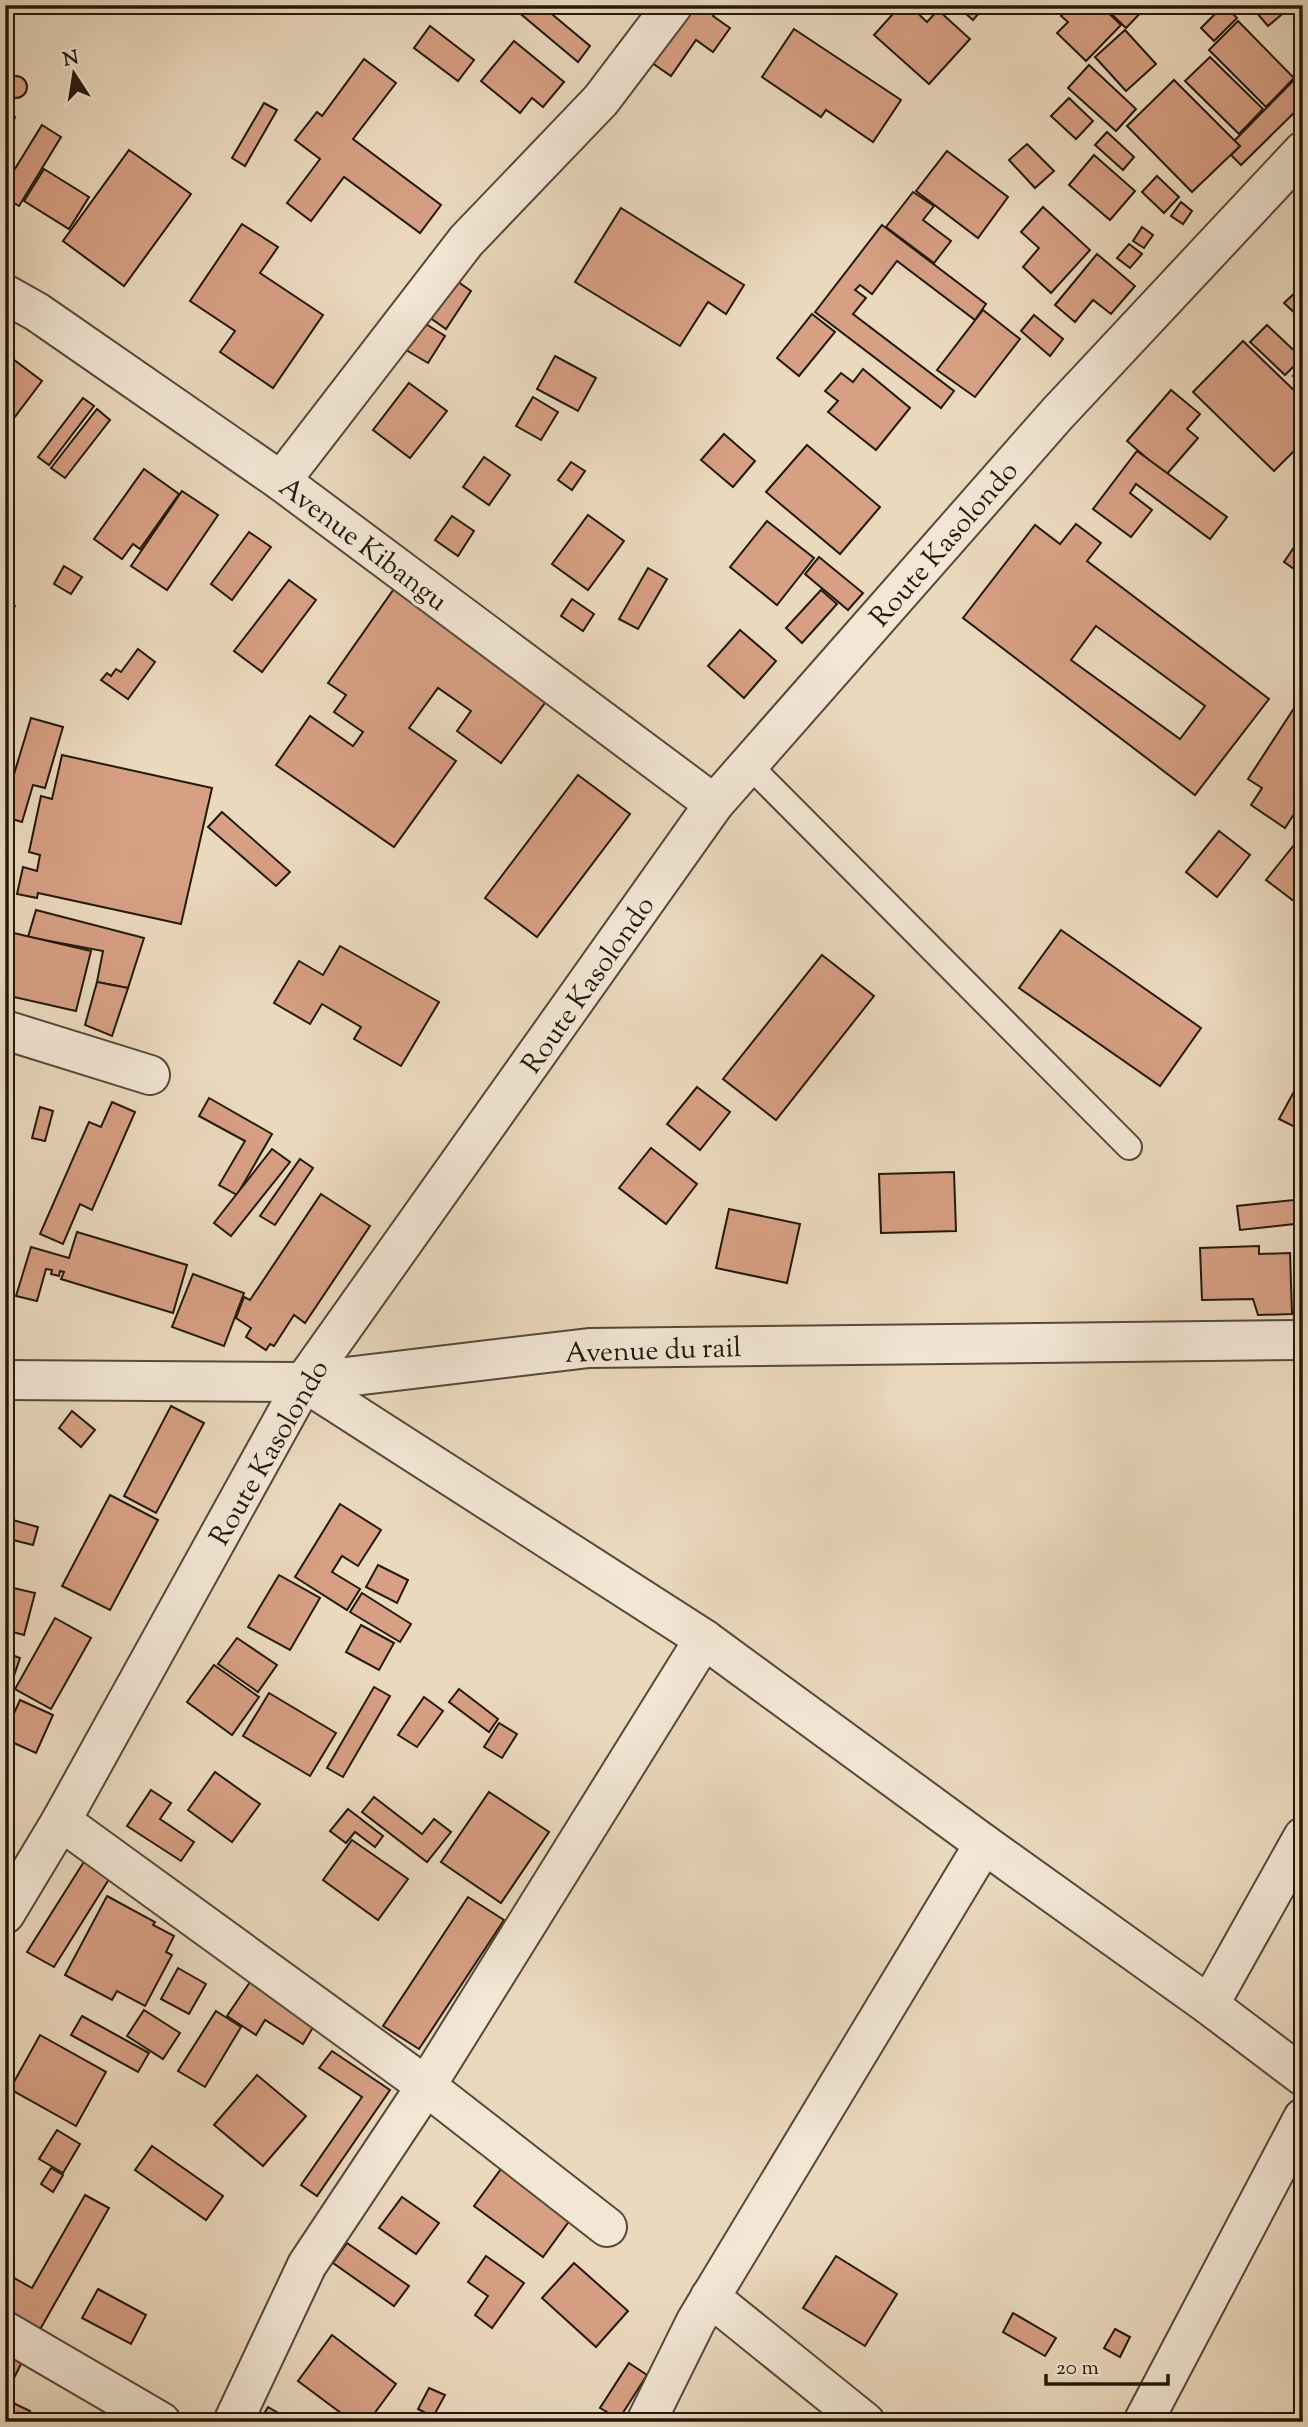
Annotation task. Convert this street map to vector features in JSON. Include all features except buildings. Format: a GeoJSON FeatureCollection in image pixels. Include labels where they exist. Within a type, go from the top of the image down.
{"type":"FeatureCollection","features":[{"type":"Feature","properties":{"kind":"street"},"geometry":{"type":"LineString","coordinates":[[281,481],[466,242],[601,100],[673,5]]}},
{"type":"Feature","properties":{"kind":"street","name":"Route Kasolondo"},"geometry":{"type":"LineString","coordinates":[[5,1914],[61,1821],[304,1382],[714,804],[1057,414],[1303,151]]}},
{"type":"Feature","properties":{"kind":"street","name":"Avenue Kibangu"},"geometry":{"type":"LineString","coordinates":[[5,294],[37,312],[281,481],[714,804]]}},
{"type":"Feature","properties":{"kind":"street"},"geometry":{"type":"LineString","coordinates":[[5,1030],[150,1075]]}},
{"type":"Feature","properties":{"kind":"street","name":"Avenue du rail"},"geometry":{"type":"LineString","coordinates":[[5,1380],[304,1382],[589,1348],[1303,1340]]}},
{"type":"Feature","properties":{"kind":"street"},"geometry":{"type":"LineString","coordinates":[[304,1382],[704,1639],[1303,2076]]}},
{"type":"Feature","properties":{"kind":"street"},"geometry":{"type":"LineString","coordinates":[[233,2422],[307,2265],[426,2086],[704,1639]]}},
{"type":"Feature","properties":{"kind":"street"},"geometry":{"type":"LineString","coordinates":[[61,1821],[426,2086],[607,2227]]}},
{"type":"Feature","properties":{"kind":"street"},"geometry":{"type":"LineString","coordinates":[[1209,2005],[1303,1837]]}},
{"type":"Feature","properties":{"kind":"street"},"geometry":{"type":"LineString","coordinates":[[646,2422],[696,2320],[984,1844]]}},
{"type":"Feature","properties":{"kind":"street"},"geometry":{"type":"LineString","coordinates":[[1143,2422],[1303,2118]]}},
{"type":"Feature","properties":{"kind":"street"},"geometry":{"type":"LineString","coordinates":[[710,2297],[865,2422]]}},
{"type":"Feature","properties":{"kind":"street"},"geometry":{"type":"LineString","coordinates":[[5,2330],[161,2422]]}},
{"type":"Feature","properties":{"kind":"lane"},"geometry":{"type":"LineString","coordinates":[[748,764],[1129,1147]]}}]}
